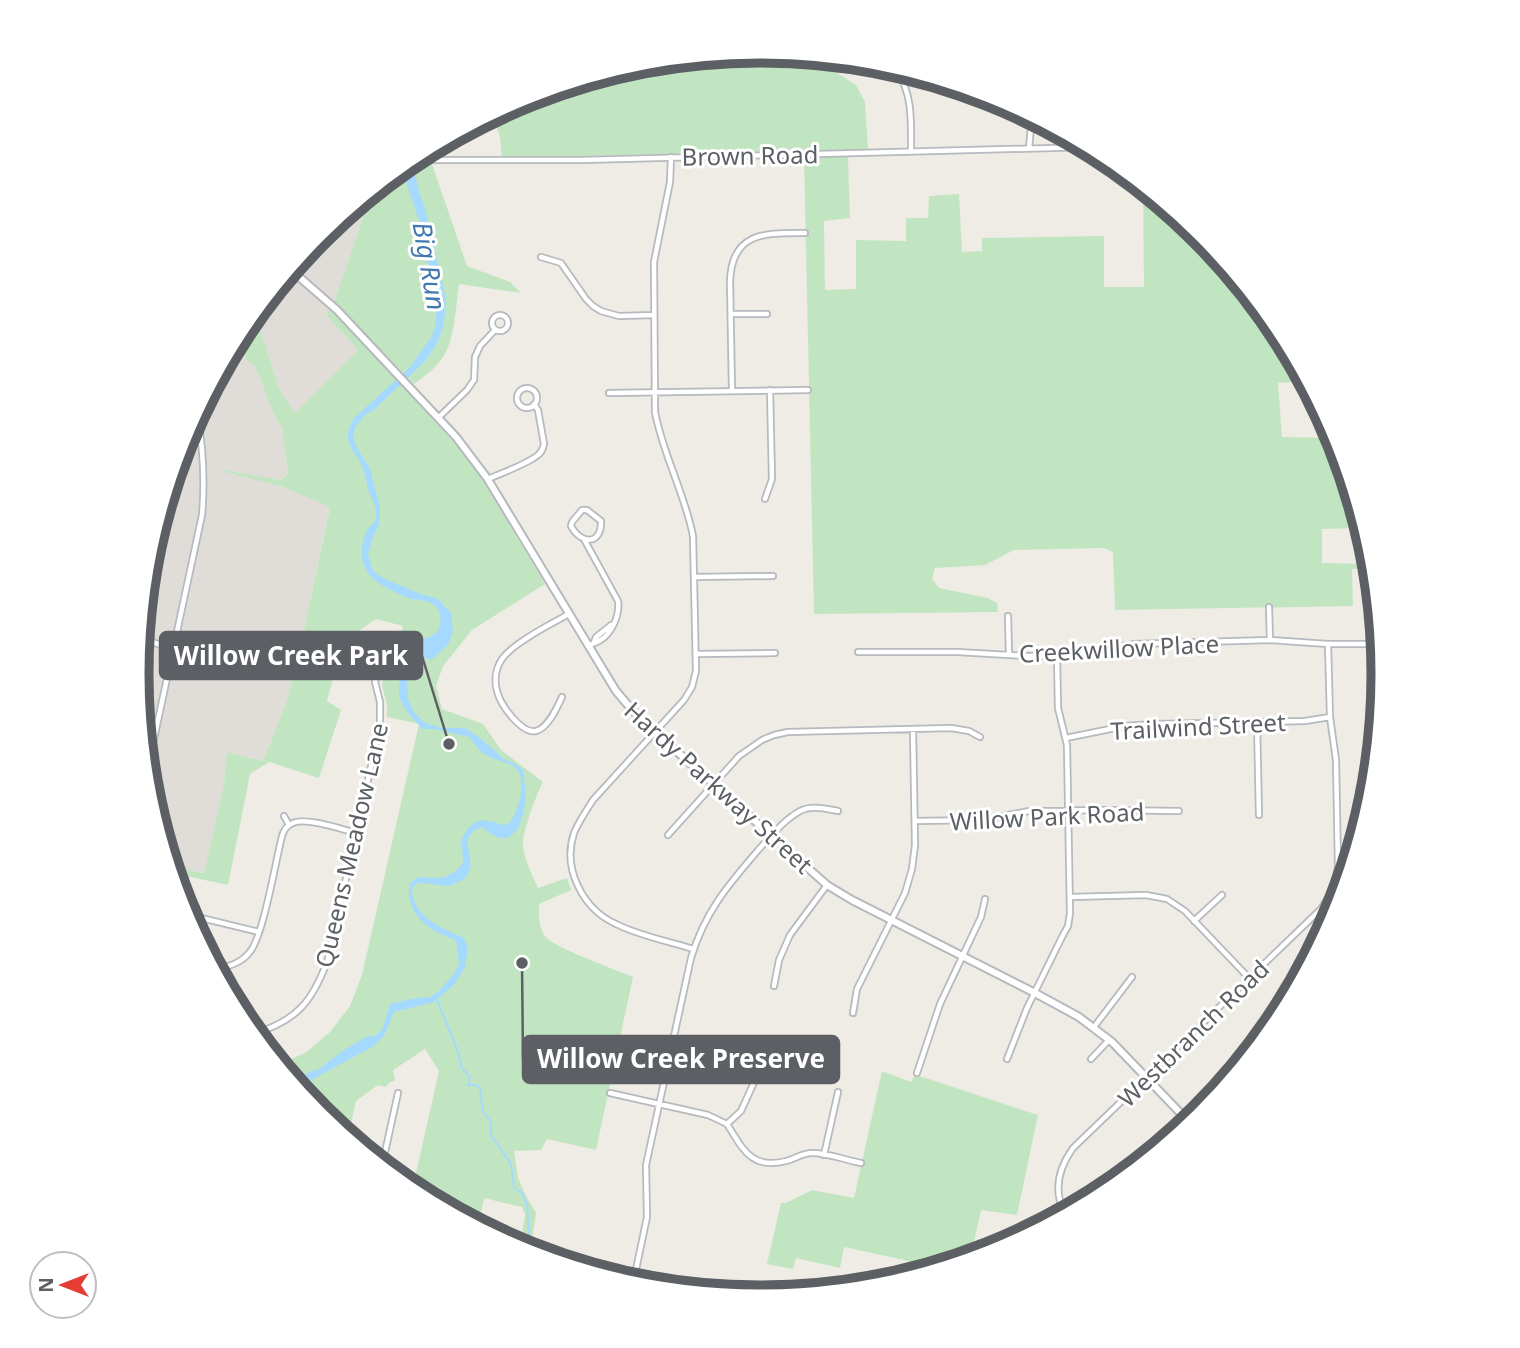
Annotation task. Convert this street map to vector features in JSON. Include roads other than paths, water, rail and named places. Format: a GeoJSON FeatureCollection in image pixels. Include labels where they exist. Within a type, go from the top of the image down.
{"type":"FeatureCollection","features":[{"type":"Feature","properties":{"kind":"main road","name":"Hardy Parkway Street"},"geometry":{"type":"LineString","coordinates":[[297,275],[325,299],[472,457],[569,614],[591,644],[616,691],[655,732],[827,885],[1064,1008],[1094,1027],[1182,1115]]}},
{"type":"Feature","properties":{"kind":"street"},"geometry":{"type":"LineString","coordinates":[[904,81],[909,97],[911,151]]}},
{"type":"Feature","properties":{"kind":"street"},"geometry":{"type":"LineString","coordinates":[[1029,148],[1031,127]]}},
{"type":"Feature","properties":{"kind":"street","name":"Brown Road"},"geometry":{"type":"LineString","coordinates":[[430,160],[508,161],[1070,147]]}},
{"type":"Feature","properties":{"kind":"street"},"geometry":{"type":"LineString","coordinates":[[671,157],[670,182],[654,262],[655,412],[660,437],[690,516],[694,536],[696,671],[692,687],[684,700],[582,815],[571,849],[572,868],[577,885],[600,915],[626,928],[694,950]]}},
{"type":"Feature","properties":{"kind":"street"},"geometry":{"type":"LineString","coordinates":[[732,391],[730,270],[733,258],[748,240],[758,235],[805,233]]}},
{"type":"Feature","properties":{"kind":"street"},"geometry":{"type":"LineString","coordinates":[[541,257],[561,263],[586,299],[601,312],[619,316],[654,315]]}},
{"type":"Feature","properties":{"kind":"street"},"geometry":{"type":"LineString","coordinates":[[731,313],[767,313]]}},
{"type":"Feature","properties":{"kind":"street"},"geometry":{"type":"LineString","coordinates":[[438,418],[474,380],[475,357],[480,346],[495,330]]}},
{"type":"Feature","properties":{"kind":"street"},"geometry":{"type":"LineString","coordinates":[[527,388],[535,393],[537,399],[534,404],[526,407],[520,404],[518,398],[522,390],[527,388]]}},
{"type":"Feature","properties":{"kind":"street"},"geometry":{"type":"LineString","coordinates":[[765,499],[772,479],[771,390]]}},
{"type":"Feature","properties":{"kind":"street"},"geometry":{"type":"LineString","coordinates":[[609,393],[808,390]]}},
{"type":"Feature","properties":{"kind":"street"},"geometry":{"type":"LineString","coordinates":[[488,479],[540,454],[544,444],[538,410],[534,404]]}},
{"type":"Feature","properties":{"kind":"street"},"geometry":{"type":"LineString","coordinates":[[153,740],[203,505],[200,430]]}},
{"type":"Feature","properties":{"kind":"street"},"geometry":{"type":"LineString","coordinates":[[585,541],[593,538],[602,526],[601,521],[587,510],[582,510],[571,526],[585,541],[618,601],[618,615],[610,631],[600,641],[591,644]]}},
{"type":"Feature","properties":{"kind":"street"},"geometry":{"type":"LineString","coordinates":[[694,577],[773,576]]}},
{"type":"Feature","properties":{"kind":"street"},"geometry":{"type":"LineString","coordinates":[[1269,607],[1270,640]]}},
{"type":"Feature","properties":{"kind":"street"},"geometry":{"type":"LineString","coordinates":[[562,697],[544,726],[536,731],[528,730],[504,707],[497,692],[496,675],[507,653],[515,646],[569,614]]}},
{"type":"Feature","properties":{"kind":"street"},"geometry":{"type":"LineString","coordinates":[[1008,616],[1009,654]]}},
{"type":"Feature","properties":{"kind":"street","name":"Creekwillow Place"},"geometry":{"type":"LineString","coordinates":[[858,652],[1057,656],[1135,644],[1270,640],[1370,644]]}},
{"type":"Feature","properties":{"kind":"street"},"geometry":{"type":"LineString","coordinates":[[150,641],[173,649]]}},
{"type":"Feature","properties":{"kind":"street","name":"Westbranch Road"},"geometry":{"type":"LineString","coordinates":[[1328,644],[1330,717],[1336,760],[1337,875]]}},
{"type":"Feature","properties":{"kind":"street"},"geometry":{"type":"LineString","coordinates":[[696,654],[775,653]]}},
{"type":"Feature","properties":{"kind":"street"},"geometry":{"type":"LineString","coordinates":[[1007,1059],[1017,1030],[1068,926],[1070,913],[1066,738],[1058,708],[1057,656]]}},
{"type":"Feature","properties":{"kind":"street","name":"Queens Meadow Lane"},"geometry":{"type":"LineString","coordinates":[[264,1030],[286,1021],[305,1004],[319,984],[328,960],[380,726],[380,702],[375,682],[380,664]]}},
{"type":"Feature","properties":{"kind":"street","name":"Trailwind Street"},"geometry":{"type":"LineString","coordinates":[[1066,738],[1125,726],[1305,721],[1330,717]]}},
{"type":"Feature","properties":{"kind":"street"},"geometry":{"type":"LineString","coordinates":[[1257,722],[1259,815]]}},
{"type":"Feature","properties":{"kind":"street"},"geometry":{"type":"LineString","coordinates":[[668,835],[749,747],[774,734],[951,728],[969,731],[980,737]]}},
{"type":"Feature","properties":{"kind":"street"},"geometry":{"type":"LineString","coordinates":[[853,1013],[857,989],[905,892],[912,869],[915,845],[913,729]]}},
{"type":"Feature","properties":{"kind":"street"},"geometry":{"type":"LineString","coordinates":[[636,1272],[646,1228],[646,1165],[694,950],[707,917],[719,897],[776,829],[802,810],[820,807],[838,811]]}},
{"type":"Feature","properties":{"kind":"street","name":"Willow Park Road"},"geometry":{"type":"LineString","coordinates":[[915,821],[983,820],[1015,813],[1068,810],[1179,811]]}},
{"type":"Feature","properties":{"kind":"street"},"geometry":{"type":"LineString","coordinates":[[284,816],[289,825]]}},
{"type":"Feature","properties":{"kind":"street"},"geometry":{"type":"LineString","coordinates":[[225,967],[244,959],[253,948],[260,932],[283,831],[295,821],[356,833]]}},
{"type":"Feature","properties":{"kind":"street"},"geometry":{"type":"LineString","coordinates":[[774,986],[786,941],[827,885]]}},
{"type":"Feature","properties":{"kind":"street"},"geometry":{"type":"LineString","coordinates":[[1195,920],[1222,895]]}},
{"type":"Feature","properties":{"kind":"street"},"geometry":{"type":"LineString","coordinates":[[1070,897],[1156,896],[1167,899],[1195,920],[1250,978]]}},
{"type":"Feature","properties":{"kind":"street"},"geometry":{"type":"LineString","coordinates":[[917,1073],[940,1004],[981,917],[985,899]]}},
{"type":"Feature","properties":{"kind":"street","name":"Westbranch Road"},"geometry":{"type":"LineString","coordinates":[[1061,1205],[1058,1196],[1059,1177],[1073,1148],[1326,902]]}},
{"type":"Feature","properties":{"kind":"street"},"geometry":{"type":"LineString","coordinates":[[201,919],[260,932]]}},
{"type":"Feature","properties":{"kind":"street"},"geometry":{"type":"LineString","coordinates":[[1094,1027],[1132,977]]}},
{"type":"Feature","properties":{"kind":"street"},"geometry":{"type":"LineString","coordinates":[[1091,1059],[1109,1040]]}},
{"type":"Feature","properties":{"kind":"street"},"geometry":{"type":"LineString","coordinates":[[727,1124],[741,1111],[761,1067]]}},
{"type":"Feature","properties":{"kind":"street"},"geometry":{"type":"LineString","coordinates":[[824,1155],[838,1092]]}},
{"type":"Feature","properties":{"kind":"street"},"geometry":{"type":"LineString","coordinates":[[384,1156],[398,1093]]}},
{"type":"Feature","properties":{"kind":"street"},"geometry":{"type":"LineString","coordinates":[[610,1093],[708,1115],[727,1124],[746,1154],[759,1161],[775,1163],[813,1153],[861,1163]]}},
{"type":"Feature","properties":{"kind":"water","name":"Big Run"},"geometry":{"type":"Polygon","coordinates":[[[414,171],[446,299],[445,314],[436,346],[424,362],[375,409],[364,416],[353,434],[356,446],[370,469],[380,507],[379,525],[368,554],[373,571],[383,578],[438,599],[451,613],[453,631],[448,645],[430,661],[428,658],[422,659],[407,682],[408,699],[413,711],[425,723],[442,728],[465,728],[504,759],[517,765],[523,770],[525,804],[520,824],[512,835],[498,838],[482,827],[473,831],[468,843],[471,863],[466,877],[447,886],[420,883],[412,888],[416,905],[425,916],[464,938],[468,948],[465,967],[454,985],[434,1002],[394,1012],[384,1036],[372,1047],[308,1084],[302,1078],[309,1072],[319,1069],[344,1050],[382,1030],[390,1004],[430,997],[454,974],[459,963],[456,941],[433,930],[420,919],[409,896],[410,883],[419,877],[439,878],[457,870],[463,863],[460,844],[467,830],[474,823],[483,820],[507,825],[515,814],[520,797],[521,780],[516,768],[484,754],[469,737],[423,729],[403,706],[399,687],[405,667],[419,642],[438,630],[440,614],[433,604],[410,599],[373,579],[363,562],[364,536],[375,520],[376,511],[362,466],[349,444],[348,433],[354,418],[410,367],[432,336],[436,323],[435,281],[421,240],[419,221],[405,177],[414,171]]]}},
{"type":"Feature","properties":{"kind":"waterway"},"geometry":{"type":"LineString","coordinates":[[437,1000],[462,1068],[470,1077],[468,1085],[480,1088],[483,1112],[491,1122],[491,1135],[511,1164],[514,1188],[522,1193],[527,1204],[527,1239]]}},
{"type":"Feature","properties":{"kind":"place","name":"Willow Creek Park"},"geometry":{"type":"Point","coordinates":[449,744]}},
{"type":"Feature","properties":{"kind":"place","name":"Willow Creek Preserve"},"geometry":{"type":"Point","coordinates":[522,963]}}]}
